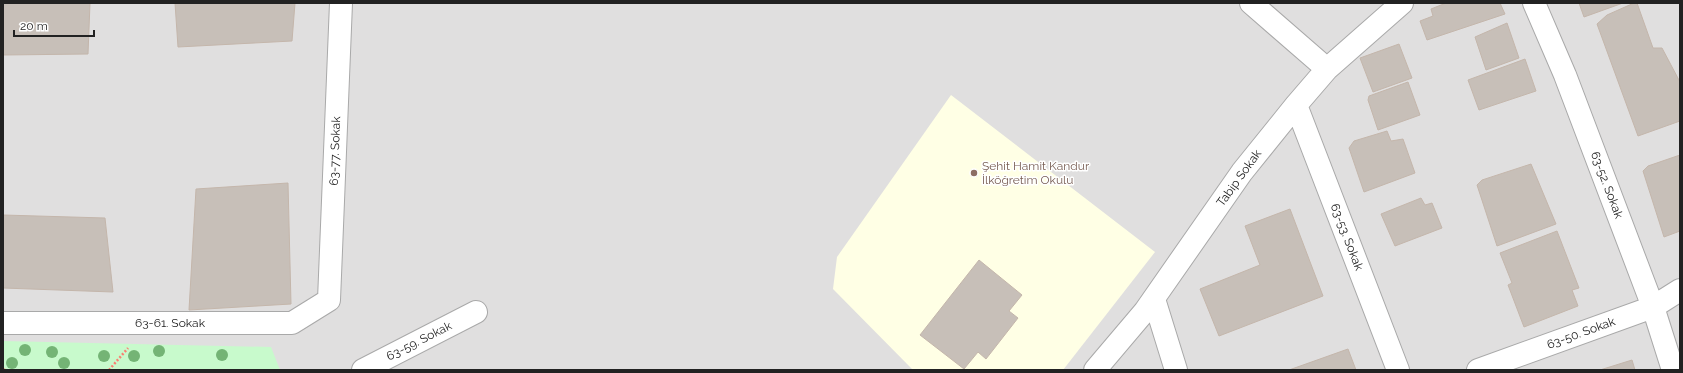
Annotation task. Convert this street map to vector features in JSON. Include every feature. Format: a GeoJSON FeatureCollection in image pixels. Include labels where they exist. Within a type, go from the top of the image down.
{"type":"FeatureCollection","features":[{"type":"Feature","properties":{"kind":"street","name":"63-77. Sokak"},"geometry":{"type":"LineString","coordinates":[[329,300],[341,3]]}},
{"type":"Feature","properties":{"kind":"street"},"geometry":{"type":"LineString","coordinates":[[1250,3],[1327,69]]}},
{"type":"Feature","properties":{"kind":"street","name":"Tabip Sokak"},"geometry":{"type":"LineString","coordinates":[[1095,370],[1154,299],[1242,172],[1296,105],[1327,69],[1402,3]]}},
{"type":"Feature","properties":{"kind":"street","name":"63-52. Sokak"},"geometry":{"type":"LineString","coordinates":[[1534,3],[1565,75],[1653,307],[1673,370]]}},
{"type":"Feature","properties":{"kind":"street","name":"63-53. Sokak"},"geometry":{"type":"LineString","coordinates":[[1296,105],[1398,370]]}},
{"type":"Feature","properties":{"kind":"street","name":"63-50. Sokak"},"geometry":{"type":"LineString","coordinates":[[1478,370],[1653,307],[1680,290]]}},
{"type":"Feature","properties":{"kind":"street"},"geometry":{"type":"LineString","coordinates":[[1154,299],[1176,370]]}},
{"type":"Feature","properties":{"kind":"street","name":"63-61. Sokak"},"geometry":{"type":"LineString","coordinates":[[3,323],[292,323],[329,300]]}},
{"type":"Feature","properties":{"kind":"street","name":"63-59. Sokak"},"geometry":{"type":"LineString","coordinates":[[363,370],[476,312]]}},
{"type":"Feature","properties":{"kind":"shaded area"},"geometry":{"type":"Polygon","coordinates":[[[3,3],[1680,3],[1680,370],[3,370],[3,3]]]}},
{"type":"Feature","properties":{"kind":"shaded area","name":"Şehit Hamit Kandur İlköğretim Okulu"},"geometry":{"type":"Polygon","coordinates":[[[951,95],[1155,252],[1063,370],[913,370],[833,289],[837,257],[951,95]]]}},
{"type":"Feature","properties":{"kind":"green space"},"geometry":{"type":"Polygon","coordinates":[[[3,341],[271,347],[280,370],[3,370],[3,341]]]}},
{"type":"Feature","properties":{"kind":"building"},"geometry":{"type":"Polygon","coordinates":[[[3,3],[90,3],[88,54],[3,55],[3,3]]]}},
{"type":"Feature","properties":{"kind":"building"},"geometry":{"type":"Polygon","coordinates":[[[175,3],[295,3],[292,41],[178,47],[175,3]]]}},
{"type":"Feature","properties":{"kind":"building"},"geometry":{"type":"Polygon","coordinates":[[[1446,3],[1500,3],[1505,14],[1427,40],[1420,21],[1433,16],[1431,9],[1446,3]]]}},
{"type":"Feature","properties":{"kind":"building"},"geometry":{"type":"Polygon","coordinates":[[[1579,3],[1623,3],[1584,17],[1579,3]]]}},
{"type":"Feature","properties":{"kind":"building"},"geometry":{"type":"Polygon","coordinates":[[[1637,3],[1653,48],[1662,48],[1680,82],[1680,121],[1638,136],[1597,24],[1607,15],[1637,3]]]}},
{"type":"Feature","properties":{"kind":"building"},"geometry":{"type":"Polygon","coordinates":[[[1507,23],[1519,58],[1486,70],[1475,37],[1507,23]]]}},
{"type":"Feature","properties":{"kind":"building"},"geometry":{"type":"Polygon","coordinates":[[[1399,44],[1412,78],[1373,92],[1360,58],[1399,44]]]}},
{"type":"Feature","properties":{"kind":"building"},"geometry":{"type":"Polygon","coordinates":[[[1525,59],[1536,91],[1479,110],[1468,80],[1525,59]]]}},
{"type":"Feature","properties":{"kind":"building"},"geometry":{"type":"Polygon","coordinates":[[[1408,82],[1420,115],[1378,130],[1368,100],[1369,96],[1408,82]]]}},
{"type":"Feature","properties":{"kind":"building"},"geometry":{"type":"Polygon","coordinates":[[[1387,131],[1391,141],[1403,139],[1415,173],[1364,192],[1349,148],[1354,141],[1387,131]]]}},
{"type":"Feature","properties":{"kind":"building"},"geometry":{"type":"Polygon","coordinates":[[[1680,155],[1680,231],[1664,237],[1643,171],[1648,166],[1680,155]]]}},
{"type":"Feature","properties":{"kind":"building"},"geometry":{"type":"Polygon","coordinates":[[[1531,164],[1556,224],[1497,246],[1477,185],[1482,180],[1531,164]]]}},
{"type":"Feature","properties":{"kind":"building"},"geometry":{"type":"Polygon","coordinates":[[[288,183],[291,304],[189,310],[196,189],[288,183]]]}},
{"type":"Feature","properties":{"kind":"building"},"geometry":{"type":"Polygon","coordinates":[[[1421,198],[1425,205],[1432,203],[1442,228],[1395,246],[1381,214],[1421,198]]]}},
{"type":"Feature","properties":{"kind":"building"},"geometry":{"type":"Polygon","coordinates":[[[1290,209],[1323,296],[1219,336],[1200,289],[1260,265],[1245,226],[1290,209]]]}},
{"type":"Feature","properties":{"kind":"building"},"geometry":{"type":"Polygon","coordinates":[[[3,215],[105,218],[113,292],[3,288],[3,215]]]}},
{"type":"Feature","properties":{"kind":"building"},"geometry":{"type":"Polygon","coordinates":[[[1557,231],[1579,288],[1572,290],[1578,306],[1524,327],[1508,285],[1512,283],[1500,253],[1557,231]]]}},
{"type":"Feature","properties":{"kind":"building"},"geometry":{"type":"Polygon","coordinates":[[[979,260],[1022,295],[1009,311],[1018,318],[986,359],[978,352],[964,369],[920,335],[979,260]]]}},
{"type":"Feature","properties":{"kind":"building"},"geometry":{"type":"Polygon","coordinates":[[[1348,349],[1356,370],[1289,370],[1348,349]]]}},
{"type":"Feature","properties":{"kind":"building"},"geometry":{"type":"Polygon","coordinates":[[[1632,360],[1635,370],[1600,370],[1632,360]]]}},
{"type":"Feature","properties":{"kind":"place","name":"Şehit Hamit Kandur İlköğretim Okulu"},"geometry":{"type":"Point","coordinates":[974,173]}}]}
